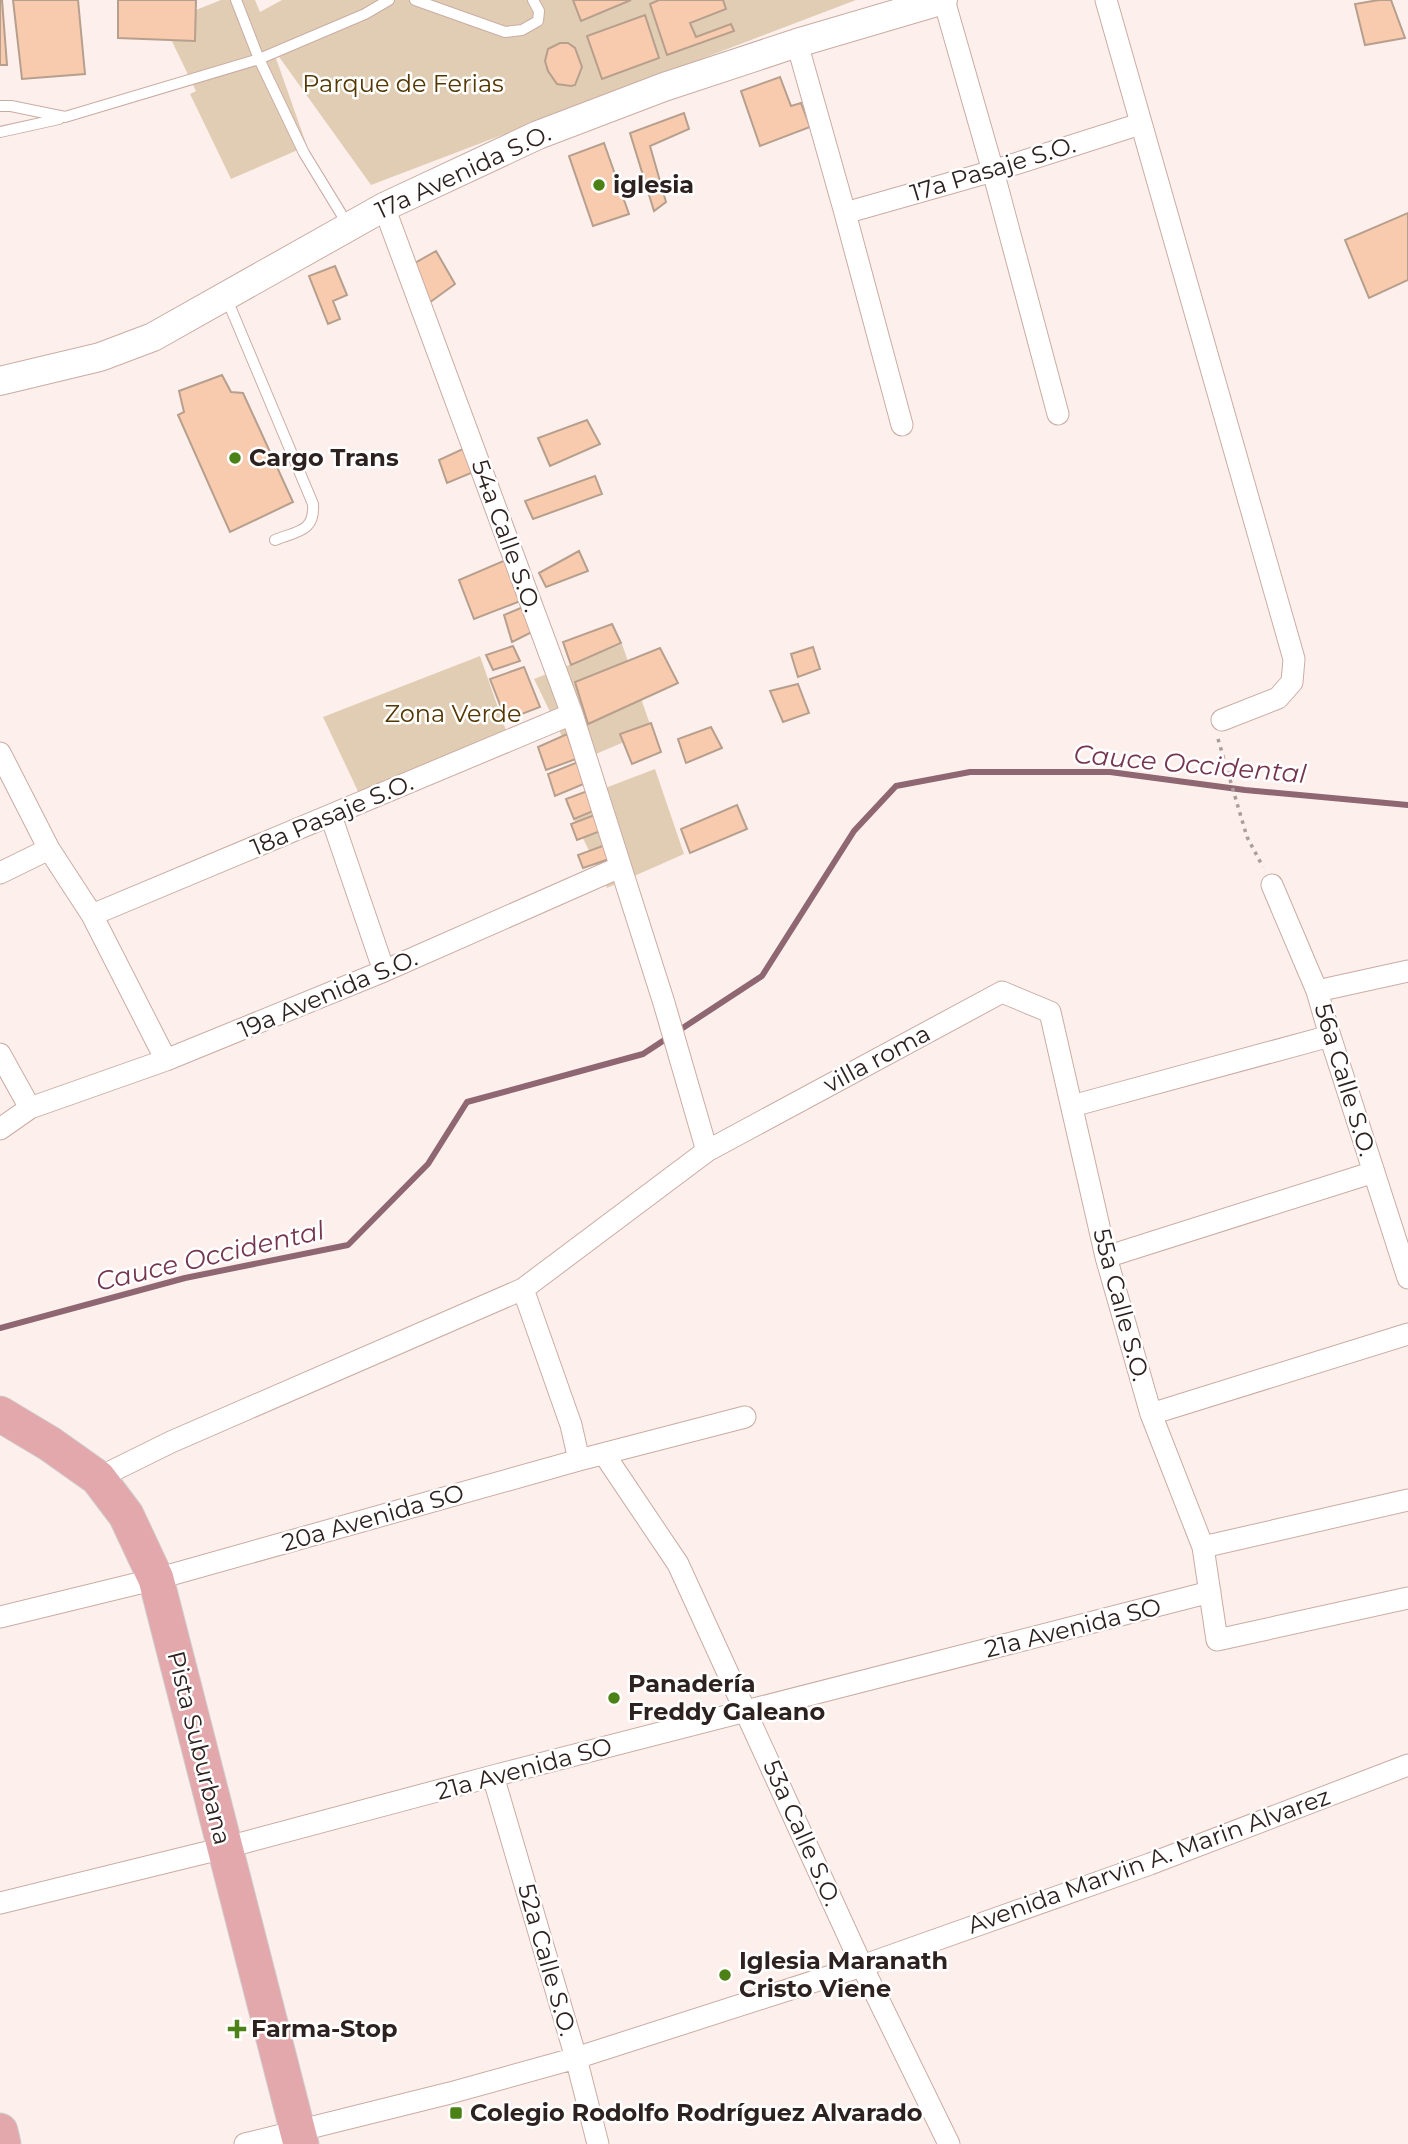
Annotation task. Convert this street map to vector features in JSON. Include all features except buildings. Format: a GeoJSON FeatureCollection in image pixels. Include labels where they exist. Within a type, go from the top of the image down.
{"type":"FeatureCollection","features":[{"type":"Feature","properties":{"kind":"main road","name":"Pista Suburbana"},"geometry":{"type":"LineString","coordinates":[[0,1414],[50,1444],[98,1478],[126,1516],[156,1579],[300,2137]]}},
{"type":"Feature","properties":{"kind":"main road"},"geometry":{"type":"LineString","coordinates":[[0,2131],[3,2144]]}},
{"type":"Feature","properties":{"kind":"street"},"geometry":{"type":"LineString","coordinates":[[1107,0],[1140,124],[1294,659],[1292,682],[1278,698],[1220,729]]}},
{"type":"Feature","properties":{"kind":"street"},"geometry":{"type":"LineString","coordinates":[[938,1],[993,171],[1058,414]]}},
{"type":"Feature","properties":{"kind":"street","name":"17a Avenida S.O."},"geometry":{"type":"LineString","coordinates":[[0,381],[100,358],[153,337],[384,207],[538,135],[664,87],[797,43],[938,1]]}},
{"type":"Feature","properties":{"kind":"street"},"geometry":{"type":"LineString","coordinates":[[797,43],[902,425]]}},
{"type":"Feature","properties":{"kind":"street","name":"17a Pasaje S.O."},"geometry":{"type":"LineString","coordinates":[[845,213],[993,171],[1140,124]]}},
{"type":"Feature","properties":{"kind":"street","name":"54a Calle S.O."},"geometry":{"type":"LineString","coordinates":[[384,207],[572,714],[620,867]]}},
{"type":"Feature","properties":{"kind":"street","name":"18a Pasaje S.O."},"geometry":{"type":"LineString","coordinates":[[92,915],[572,714]]}},
{"type":"Feature","properties":{"kind":"street"},"geometry":{"type":"LineString","coordinates":[[0,753],[49,849],[92,915],[166,1060]]}},
{"type":"Feature","properties":{"kind":"street"},"geometry":{"type":"LineString","coordinates":[[331,816],[384,971]]}},
{"type":"Feature","properties":{"kind":"street"},"geometry":{"type":"LineString","coordinates":[[0,873],[49,849]]}},
{"type":"Feature","properties":{"kind":"street"},"geometry":{"type":"LineString","coordinates":[[620,867],[664,1003],[707,1151]]}},
{"type":"Feature","properties":{"kind":"street","name":"19a Avenida S.O."},"geometry":{"type":"LineString","coordinates":[[0,1129],[30,1108],[166,1060],[384,971],[620,867]]}},
{"type":"Feature","properties":{"kind":"street","name":"56a Calle S.O."},"geometry":{"type":"LineString","coordinates":[[1272,885],[1317,992],[1408,1278]]}},
{"type":"Feature","properties":{"kind":"street"},"geometry":{"type":"LineString","coordinates":[[1317,992],[1408,971]]}},
{"type":"Feature","properties":{"kind":"street","name":"villa roma"},"geometry":{"type":"LineString","coordinates":[[98,1478],[171,1442],[523,1289],[707,1151],[1002,992],[1050,1012]]}},
{"type":"Feature","properties":{"kind":"street","name":"55a Calle S.O."},"geometry":{"type":"LineString","coordinates":[[1050,1012],[1106,1257],[1151,1414],[1203,1547],[1217,1640],[1408,1598]]}},
{"type":"Feature","properties":{"kind":"street"},"geometry":{"type":"LineString","coordinates":[[1072,1107],[1330,1036]]}},
{"type":"Feature","properties":{"kind":"street"},"geometry":{"type":"LineString","coordinates":[[0,1054],[30,1108]]}},
{"type":"Feature","properties":{"kind":"street"},"geometry":{"type":"LineString","coordinates":[[1106,1257],[1374,1172]]}},
{"type":"Feature","properties":{"kind":"street"},"geometry":{"type":"LineString","coordinates":[[523,1289],[571,1425],[579,1460]]}},
{"type":"Feature","properties":{"kind":"street"},"geometry":{"type":"LineString","coordinates":[[1151,1414],[1408,1334]]}},
{"type":"Feature","properties":{"kind":"street","name":"20a Avenida SO"},"geometry":{"type":"LineString","coordinates":[[0,1617],[156,1579],[579,1460],[745,1417]]}},
{"type":"Feature","properties":{"kind":"street","name":"53a Calle S.O."},"geometry":{"type":"LineString","coordinates":[[604,1454],[678,1564],[862,1966],[950,2144]]}},
{"type":"Feature","properties":{"kind":"street"},"geometry":{"type":"LineString","coordinates":[[1203,1547],[1408,1500]]}},
{"type":"Feature","properties":{"kind":"street","name":"21a Avenida SO"},"geometry":{"type":"LineString","coordinates":[[0,1903],[224,1848],[1210,1592]]}},
{"type":"Feature","properties":{"kind":"street","name":"Avenida Marvin A. Marin Alvarez"},"geometry":{"type":"LineString","coordinates":[[245,2144],[300,2137],[576,2058],[862,1966],[1150,1864],[1408,1765]]}},
{"type":"Feature","properties":{"kind":"street","name":"52a Calle S.O."},"geometry":{"type":"LineString","coordinates":[[493,1776],[576,2058],[598,2144]]}},
{"type":"Feature","properties":{"kind":"lane"},"geometry":{"type":"LineString","coordinates":[[236,0],[259,59],[304,153],[349,227]]}},
{"type":"Feature","properties":{"kind":"lane"},"geometry":{"type":"LineString","coordinates":[[0,132],[65,117],[259,59],[365,14],[390,0]]}},
{"type":"Feature","properties":{"kind":"lane"},"geometry":{"type":"LineString","coordinates":[[415,0],[505,32],[522,30],[538,21],[539,11],[533,0]]}},
{"type":"Feature","properties":{"kind":"lane"},"geometry":{"type":"LineString","coordinates":[[0,106],[65,117]]}},
{"type":"Feature","properties":{"kind":"lane"},"geometry":{"type":"LineString","coordinates":[[226,297],[313,505],[314,516],[308,527],[275,540]]}},
{"type":"Feature","properties":{"kind":"path"},"geometry":{"type":"LineString","coordinates":[[1220,729],[1247,837],[1272,885]]}},
{"type":"Feature","properties":{"kind":"green space","name":"Parque de Ferias"},"geometry":{"type":"Polygon","coordinates":[[[221,0],[255,0],[260,12],[282,0],[856,0],[371,185],[272,47],[307,146],[231,179],[190,94],[196,91],[163,23],[221,0]]]}},
{"type":"Feature","properties":{"kind":"green space","name":"Zona Verde"},"geometry":{"type":"Polygon","coordinates":[[[622,644],[652,730],[575,763],[534,679],[622,644]]]}},
{"type":"Feature","properties":{"kind":"green space"},"geometry":{"type":"Polygon","coordinates":[[[480,656],[510,742],[363,802],[323,717],[480,656]]]}},
{"type":"Feature","properties":{"kind":"green space"},"geometry":{"type":"Polygon","coordinates":[[[655,769],[684,854],[607,888],[566,803],[655,769]]]}},
{"type":"Feature","properties":{"kind":"waterway","name":"Cauce Occidental"},"geometry":{"type":"LineString","coordinates":[[0,1328],[185,1278],[348,1245],[428,1164],[467,1102],[643,1054],[762,976],[854,831],[896,786],[970,772],[1110,772],[1245,790],[1408,805]]}},
{"type":"Feature","properties":{"kind":"place","name":"iglesia"},"geometry":{"type":"Point","coordinates":[599,185]}},
{"type":"Feature","properties":{"kind":"place","name":"Cargo Trans"},"geometry":{"type":"Point","coordinates":[235,458]}},
{"type":"Feature","properties":{"kind":"place","name":"Panadería Freddy Galeano"},"geometry":{"type":"Point","coordinates":[614,1698]}},
{"type":"Feature","properties":{"kind":"place","name":"Iglesia Maranath Cristo Viene"},"geometry":{"type":"Point","coordinates":[725,1975]}},
{"type":"Feature","properties":{"kind":"place","name":"Farma-Stop"},"geometry":{"type":"Point","coordinates":[237,2029]}},
{"type":"Feature","properties":{"kind":"place","name":"Colegio Rodolfo Rodríguez Alvarado"},"geometry":{"type":"Point","coordinates":[456,2113]}}]}
